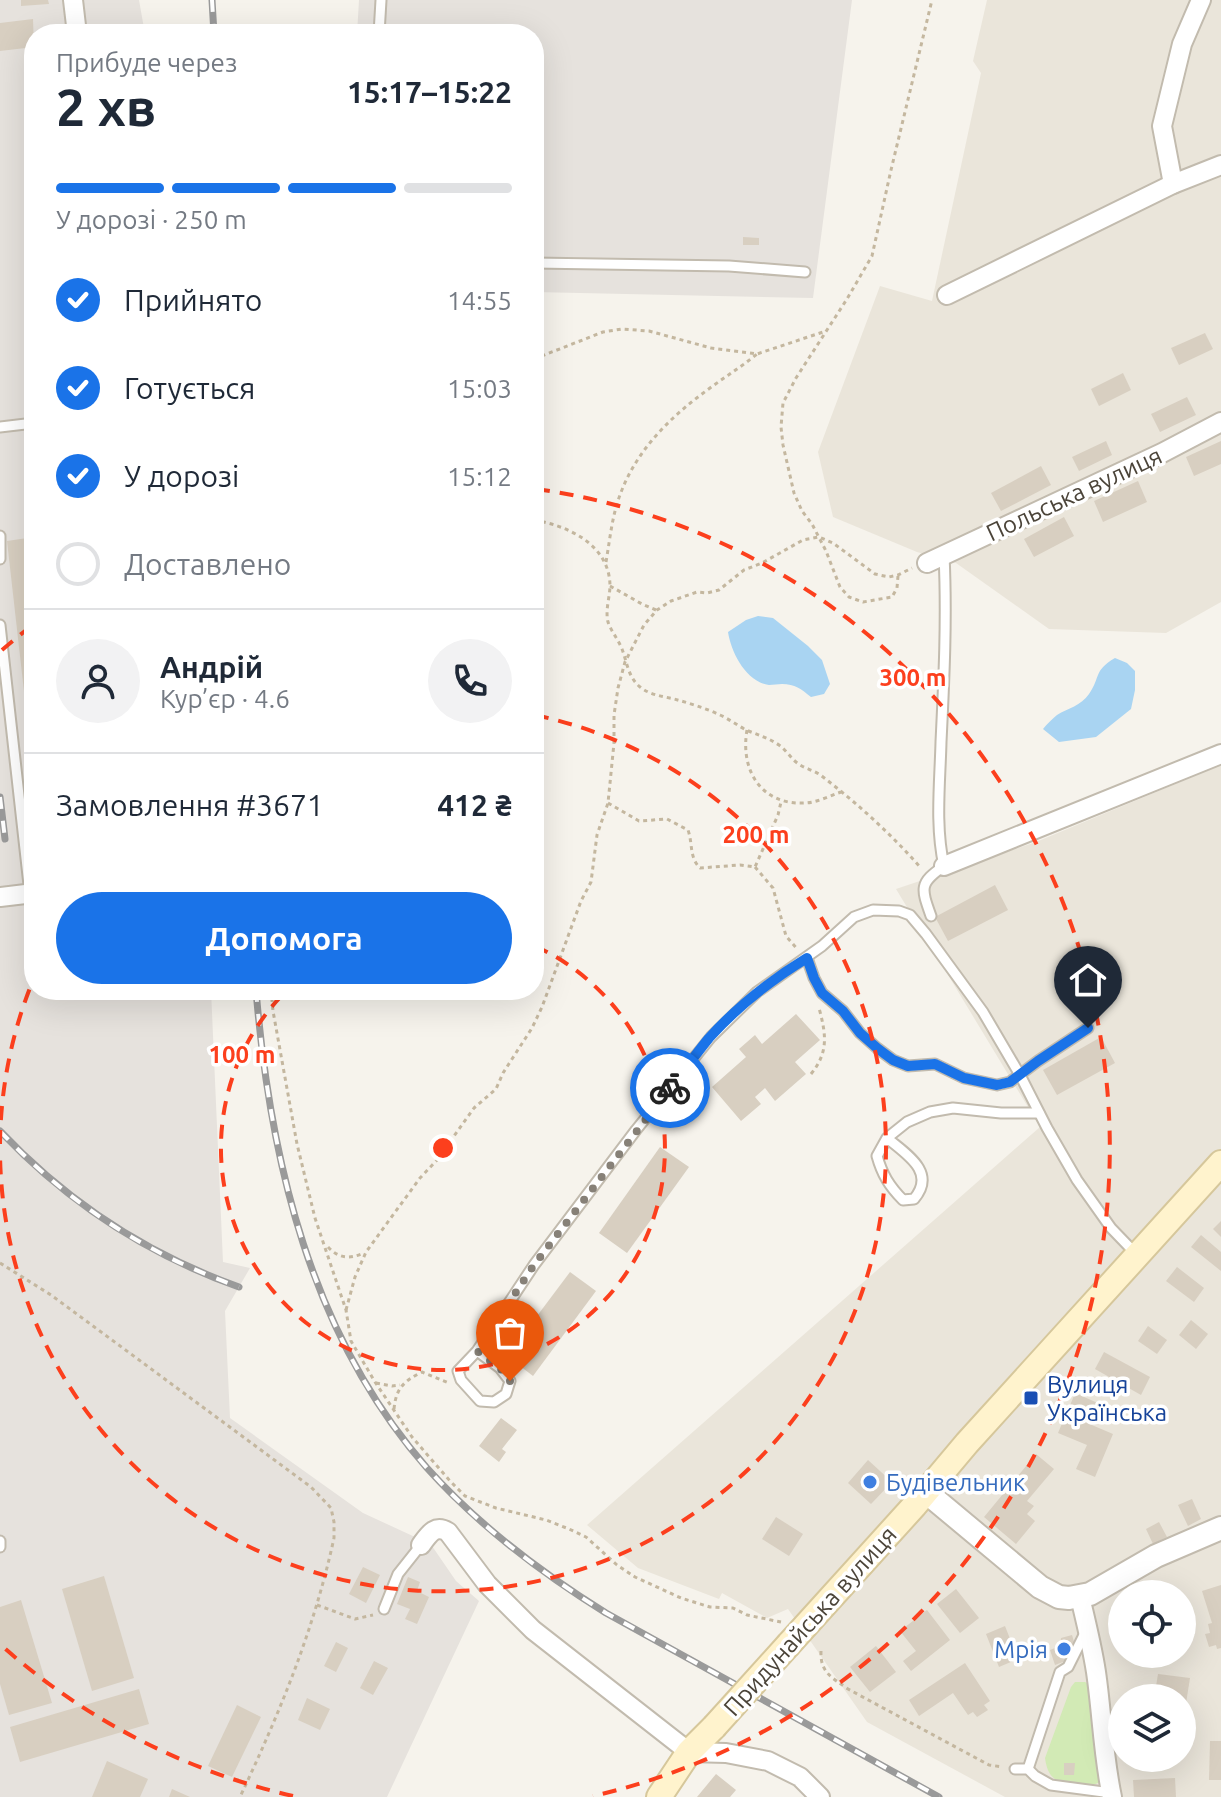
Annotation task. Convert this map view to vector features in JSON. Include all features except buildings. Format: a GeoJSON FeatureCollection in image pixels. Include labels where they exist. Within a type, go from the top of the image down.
{"type":"FeatureCollection","features":[{"type":"Feature","properties":{"kind":"main road","name":"Придунайська вулиця"},"geometry":{"type":"LineString","coordinates":[[659,1797],[689,1752],[1221,1163]]}},
{"type":"Feature","properties":{"kind":"street"},"geometry":{"type":"LineString","coordinates":[[73,0],[76,24]]}},
{"type":"Feature","properties":{"kind":"street"},"geometry":{"type":"LineString","coordinates":[[1173,184],[1162,126],[1182,44],[1201,0]]}},
{"type":"Feature","properties":{"kind":"street"},"geometry":{"type":"LineString","coordinates":[[947,295],[1173,184],[1221,165]]}},
{"type":"Feature","properties":{"kind":"street","name":"Польська вулиця"},"geometry":{"type":"LineString","coordinates":[[936,559],[1221,422]]}},
{"type":"Feature","properties":{"kind":"street"},"geometry":{"type":"LineString","coordinates":[[944,866],[1221,754]]}},
{"type":"Feature","properties":{"kind":"street"},"geometry":{"type":"LineString","coordinates":[[0,897],[24,895]]}},
{"type":"Feature","properties":{"kind":"street"},"geometry":{"type":"LineString","coordinates":[[926,1492],[1040,1587],[1059,1597],[1090,1594],[1156,1556],[1221,1530]]}},
{"type":"Feature","properties":{"kind":"street"},"geometry":{"type":"LineString","coordinates":[[421,1545],[435,1529],[442,1528],[448,1532],[487,1584],[533,1630],[689,1752],[726,1753],[768,1761],[800,1777],[820,1797]]}},
{"type":"Feature","properties":{"kind":"street"},"geometry":{"type":"LineString","coordinates":[[1080,1597],[1096,1673],[1112,1795]]}},
{"type":"Feature","properties":{"kind":"lane"},"geometry":{"type":"LineString","coordinates":[[380,24],[381,0]]}},
{"type":"Feature","properties":{"kind":"lane"},"geometry":{"type":"LineString","coordinates":[[544,263],[729,266],[805,272]]}},
{"type":"Feature","properties":{"kind":"lane"},"geometry":{"type":"LineString","coordinates":[[0,427],[24,424]]}},
{"type":"Feature","properties":{"kind":"lane"},"geometry":{"type":"LineString","coordinates":[[0,536],[0,559]]}},
{"type":"Feature","properties":{"kind":"lane"},"geometry":{"type":"LineString","coordinates":[[931,916],[923,887],[929,877],[944,866],[939,827],[943,711],[936,559]]}},
{"type":"Feature","properties":{"kind":"lane"},"geometry":{"type":"LineString","coordinates":[[0,625],[24,827]]}},
{"type":"Feature","properties":{"kind":"lane"},"geometry":{"type":"LineString","coordinates":[[477,1351],[500,1368],[510,1381],[506,1394],[494,1402],[480,1401],[461,1380],[458,1371],[477,1351],[534,1265],[636,1130],[711,1037],[757,992],[807,958],[854,917],[873,910],[899,911],[910,915],[983,1012],[1061,1154],[1094,1204],[1122,1242],[1137,1255]]}},
{"type":"Feature","properties":{"kind":"lane"},"geometry":{"type":"LineString","coordinates":[[807,958],[822,993],[843,1011],[860,1033],[893,1060],[908,1066],[935,1064],[964,1078],[997,1085],[1010,1082],[1088,1028]]}},
{"type":"Feature","properties":{"kind":"lane"},"geometry":{"type":"LineString","coordinates":[[887,1138],[918,1166],[923,1178],[922,1190],[914,1199],[903,1200],[892,1189],[882,1173],[877,1156],[887,1138],[907,1122],[930,1112],[953,1108],[1039,1113]]}},
{"type":"Feature","properties":{"kind":"lane"},"geometry":{"type":"LineString","coordinates":[[384,1609],[398,1574],[421,1545]]}},
{"type":"Feature","properties":{"kind":"lane"},"geometry":{"type":"LineString","coordinates":[[1028,1769],[1060,1672],[1068,1667],[1088,1628]]}},
{"type":"Feature","properties":{"kind":"lane"},"geometry":{"type":"LineString","coordinates":[[1015,1769],[1028,1769],[1051,1785],[1112,1795]]}},
{"type":"Feature","properties":{"kind":"path"},"geometry":{"type":"LineString","coordinates":[[898,575],[897,588],[892,597],[863,602],[849,597],[840,587],[819,537],[794,493],[781,427],[783,403],[796,378],[872,256],[932,0]]}},
{"type":"Feature","properties":{"kind":"path"},"geometry":{"type":"LineString","coordinates":[[544,355],[603,332],[622,329],[649,331],[711,348],[757,354]]}},
{"type":"Feature","properties":{"kind":"path"},"geometry":{"type":"LineString","coordinates":[[826,331],[757,354],[700,396],[653,437],[630,472],[619,496],[606,564],[610,586],[608,621],[638,685],[651,693],[721,715],[782,747],[797,763],[819,773],[842,792],[891,836],[929,877]]}},
{"type":"Feature","properties":{"kind":"path"},"geometry":{"type":"LineString","coordinates":[[544,521],[585,539],[598,550],[606,564]]}},
{"type":"Feature","properties":{"kind":"path"},"geometry":{"type":"LineString","coordinates":[[544,999],[591,882],[593,851],[608,803],[614,715],[625,662],[644,625],[657,610],[671,601],[697,592],[719,590],[744,570],[803,540],[819,537],[833,543],[875,574],[889,577],[936,559]]}},
{"type":"Feature","properties":{"kind":"path"},"geometry":{"type":"LineString","coordinates":[[610,586],[657,610]]}},
{"type":"Feature","properties":{"kind":"path"},"geometry":{"type":"LineString","coordinates":[[747,730],[744,744],[750,773],[759,785],[781,802],[803,803],[842,792]]}},
{"type":"Feature","properties":{"kind":"path"},"geometry":{"type":"LineString","coordinates":[[755,867],[781,802]]}},
{"type":"Feature","properties":{"kind":"path"},"geometry":{"type":"LineString","coordinates":[[608,803],[639,821],[667,819],[688,830],[694,862],[700,868],[755,867],[773,888],[786,936],[807,958]]}},
{"type":"Feature","properties":{"kind":"path"},"geometry":{"type":"LineString","coordinates":[[811,1074],[819,1064],[824,1049],[825,1032],[818,1003],[822,993]]}},
{"type":"Feature","properties":{"kind":"path"},"geometry":{"type":"LineString","coordinates":[[346,1310],[366,1252],[474,1108],[496,1089],[532,1028],[544,1000]]}},
{"type":"Feature","properties":{"kind":"path"},"geometry":{"type":"LineString","coordinates":[[325,1244],[342,1256],[353,1257],[366,1252]]}},
{"type":"Feature","properties":{"kind":"path"},"geometry":{"type":"LineString","coordinates":[[0,1263],[51,1295],[196,1401],[323,1498],[331,1508],[334,1538],[307,1641],[240,1797]]}},
{"type":"Feature","properties":{"kind":"path"},"geometry":{"type":"LineString","coordinates":[[375,1382],[400,1385],[422,1372],[450,1383],[461,1380]]}},
{"type":"Feature","properties":{"kind":"path"},"geometry":{"type":"LineString","coordinates":[[394,1409],[400,1385]]}},
{"type":"Feature","properties":{"kind":"path"},"geometry":{"type":"LineString","coordinates":[[317,1605],[355,1619],[374,1615],[384,1609]]}},
{"type":"Feature","properties":{"kind":"path"},"geometry":{"type":"LineString","coordinates":[[821,1651],[821,1663],[830,1676],[848,1689],[989,1765],[1015,1769]]}},
{"type":"Feature","properties":{"kind":"shaded area"},"geometry":{"type":"Polygon","coordinates":[[[0,0],[139,0],[143,24],[24,24],[24,1000],[211,1000],[223,1262],[250,1268],[225,1311],[230,1418],[363,1513],[415,1537],[426,1547],[432,1546],[456,1581],[479,1601],[387,1797],[0,1797],[0,0]]]}},
{"type":"Feature","properties":{"kind":"shaded area"},"geometry":{"type":"Polygon","coordinates":[[[359,0],[852,0],[813,298],[544,292],[544,24],[358,24],[359,0]]]}},
{"type":"Feature","properties":{"kind":"shaded area"},"geometry":{"type":"Polygon","coordinates":[[[987,0],[1221,0],[1221,602],[1166,633],[1049,629],[956,563],[917,552],[833,517],[818,452],[880,286],[932,301],[981,73],[973,61],[987,0]]]}},
{"type":"Feature","properties":{"kind":"shaded area"},"geometry":{"type":"Polygon","coordinates":[[[1221,765],[1221,1797],[1005,1797],[867,1722],[788,1609],[767,1618],[722,1593],[719,1599],[638,1568],[587,1525],[1040,1127],[896,889],[1036,842],[1221,765]]]}},
{"type":"Feature","properties":{"kind":"green space"},"geometry":{"type":"Polygon","coordinates":[[[1075,1682],[1090,1685],[1101,1781],[1086,1786],[1054,1778],[1048,1771],[1045,1758],[1075,1682]]]}},
{"type":"Feature","properties":{"kind":"water"},"geometry":{"type":"Polygon","coordinates":[[[758,616],[773,618],[822,660],[830,684],[824,694],[811,697],[791,685],[761,683],[741,665],[728,632],[758,616]]]}},
{"type":"Feature","properties":{"kind":"water"},"geometry":{"type":"Polygon","coordinates":[[[1115,658],[1135,671],[1131,709],[1096,737],[1059,742],[1043,729],[1057,715],[1086,698],[1100,671],[1115,658]]]}},
{"type":"Feature","properties":{"kind":"railway"},"geometry":{"type":"LineString","coordinates":[[212,0],[213,24]]}},
{"type":"Feature","properties":{"kind":"railway"},"geometry":{"type":"LineString","coordinates":[[0,797],[5,839]]}},
{"type":"Feature","properties":{"kind":"railway"},"geometry":{"type":"LineString","coordinates":[[257,1000],[272,1118],[303,1244],[353,1362],[387,1417],[427,1468],[489,1529],[581,1597],[939,1797]]}},
{"type":"Feature","properties":{"kind":"railway"},"geometry":{"type":"LineString","coordinates":[[0,1131],[53,1181],[110,1224],[172,1259],[239,1287]]}},
{"type":"Feature","properties":{"kind":"way so far"},"geometry":{"type":"LineString","coordinates":[[510,1381],[500,1368],[477,1351],[534,1265],[670,1088]]}},
{"type":"Feature","properties":{"kind":"place","name":"Вулиця Українська"},"geometry":{"type":"Point","coordinates":[1031,1398]}},
{"type":"Feature","properties":{"kind":"place","name":"Будівельник"},"geometry":{"type":"Point","coordinates":[870,1482]}},
{"type":"Feature","properties":{"kind":"place","name":"Мрія"},"geometry":{"type":"Point","coordinates":[1064,1649]}},
{"type":"Feature","properties":{"kind":"route"},"geometry":{"type":"LineString","coordinates":[[670,1088],[711,1037],[757,992],[807,958],[822,993],[877,1048],[908,1066],[935,1064],[964,1078],[997,1085],[1010,1082],[1088,1028]]}}]}
